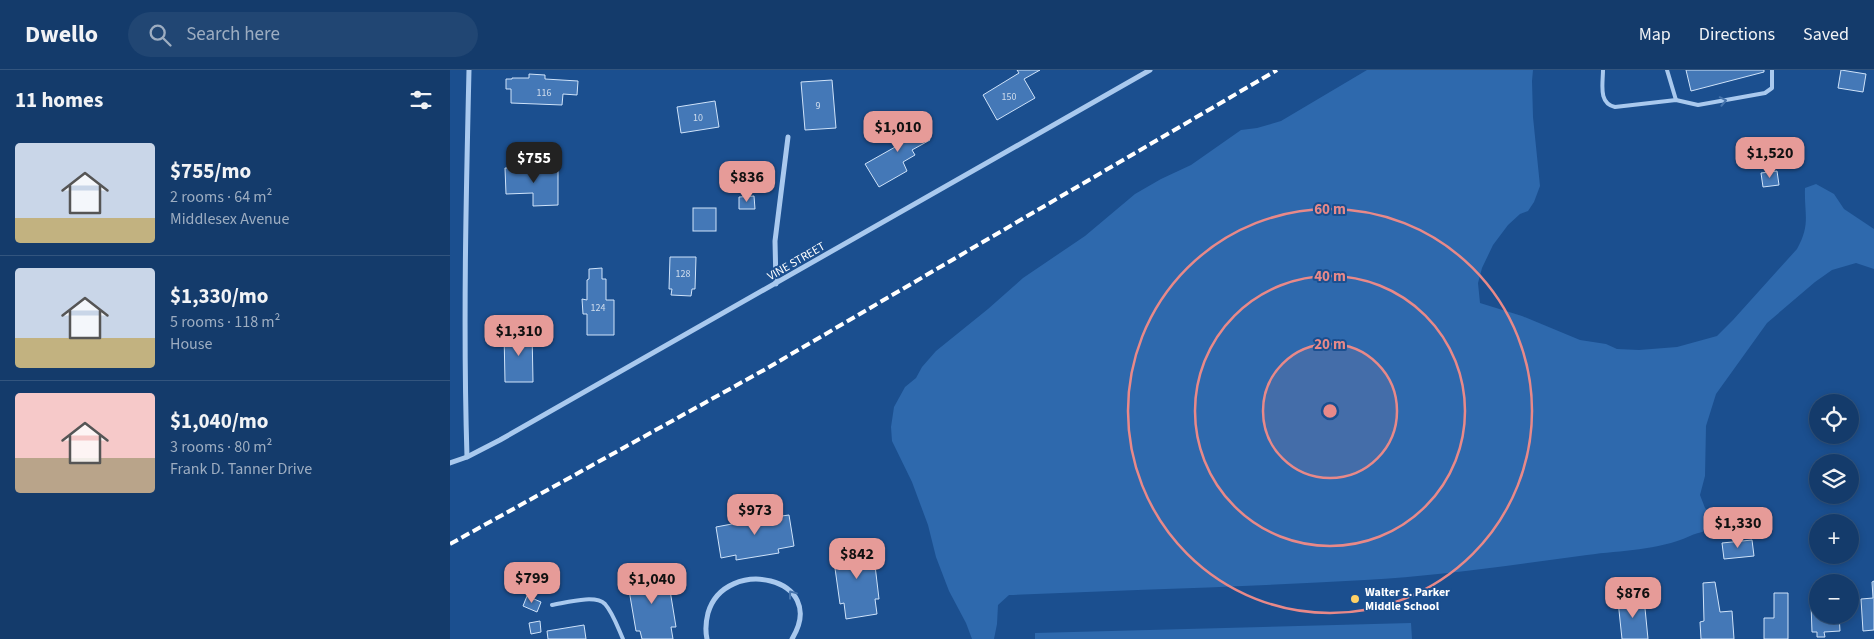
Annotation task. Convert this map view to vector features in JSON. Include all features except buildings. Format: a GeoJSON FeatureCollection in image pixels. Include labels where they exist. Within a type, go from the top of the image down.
{"type":"FeatureCollection","features":[{"type":"Feature","properties":{"kind":"street"},"geometry":{"type":"LineString","coordinates":[[468,458],[465,346],[465,202],[469,70]]}},
{"type":"Feature","properties":{"kind":"street","name":"VINE STREET"},"geometry":{"type":"LineString","coordinates":[[450,463],[468,458],[1150,70]]}},
{"type":"Feature","properties":{"kind":"street"},"geometry":{"type":"LineString","coordinates":[[776,284],[775,241],[788,138]]}},
{"type":"Feature","properties":{"kind":"street"},"geometry":{"type":"LineString","coordinates":[[707,639],[708,614],[710,607],[720,592],[730,586],[751,579],[767,578],[788,588],[797,601],[800,618],[797,632],[792,639]]}},
{"type":"Feature","properties":{"kind":"lane"},"geometry":{"type":"LineString","coordinates":[[1603,70],[1603,96],[1607,104],[1612,107],[1676,100],[1698,105],[1765,93],[1772,88],[1772,70]]}},
{"type":"Feature","properties":{"kind":"lane"},"geometry":{"type":"LineString","coordinates":[[1667,70],[1676,100]]}},
{"type":"Feature","properties":{"kind":"lane"},"geometry":{"type":"LineString","coordinates":[[552,605],[593,599],[601,601],[607,606],[623,639]]}},
{"type":"Feature","properties":{"kind":"shaded area"},"geometry":{"type":"Polygon","coordinates":[[[1367,70],[1533,70],[1533,117],[1540,186],[1534,202],[1528,211],[1520,214],[1508,225],[1493,245],[1482,268],[1478,283],[1480,303],[1522,316],[1580,340],[1606,344],[1617,349],[1639,350],[1677,347],[1717,336],[1797,249],[1804,233],[1806,219],[1805,188],[1816,184],[1834,194],[1844,209],[1874,229],[1874,269],[1856,263],[1832,270],[1815,282],[1767,323],[1716,394],[1706,426],[1705,476],[1700,495],[1705,508],[1712,516],[1713,525],[1705,531],[1665,545],[1420,576],[1276,585],[1009,595],[998,605],[994,639],[972,639],[966,623],[949,591],[912,482],[892,441],[891,427],[894,407],[905,387],[916,378],[922,367],[936,351],[1023,278],[1085,236],[1135,194],[1191,165],[1241,130],[1257,128],[1281,121],[1367,70]]]}},
{"type":"Feature","properties":{"kind":"shaded area"},"geometry":{"type":"Polygon","coordinates":[[[1411,623],[1412,639],[1035,639],[1035,633],[1411,623]]]}},
{"type":"Feature","properties":{"kind":"railway"},"geometry":{"type":"LineString","coordinates":[[450,544],[764,370],[1277,70]]}},
{"type":"Feature","properties":{"kind":"place","name":"Walter S. Parker Middle School"},"geometry":{"type":"Point","coordinates":[1355,599]}}]}
